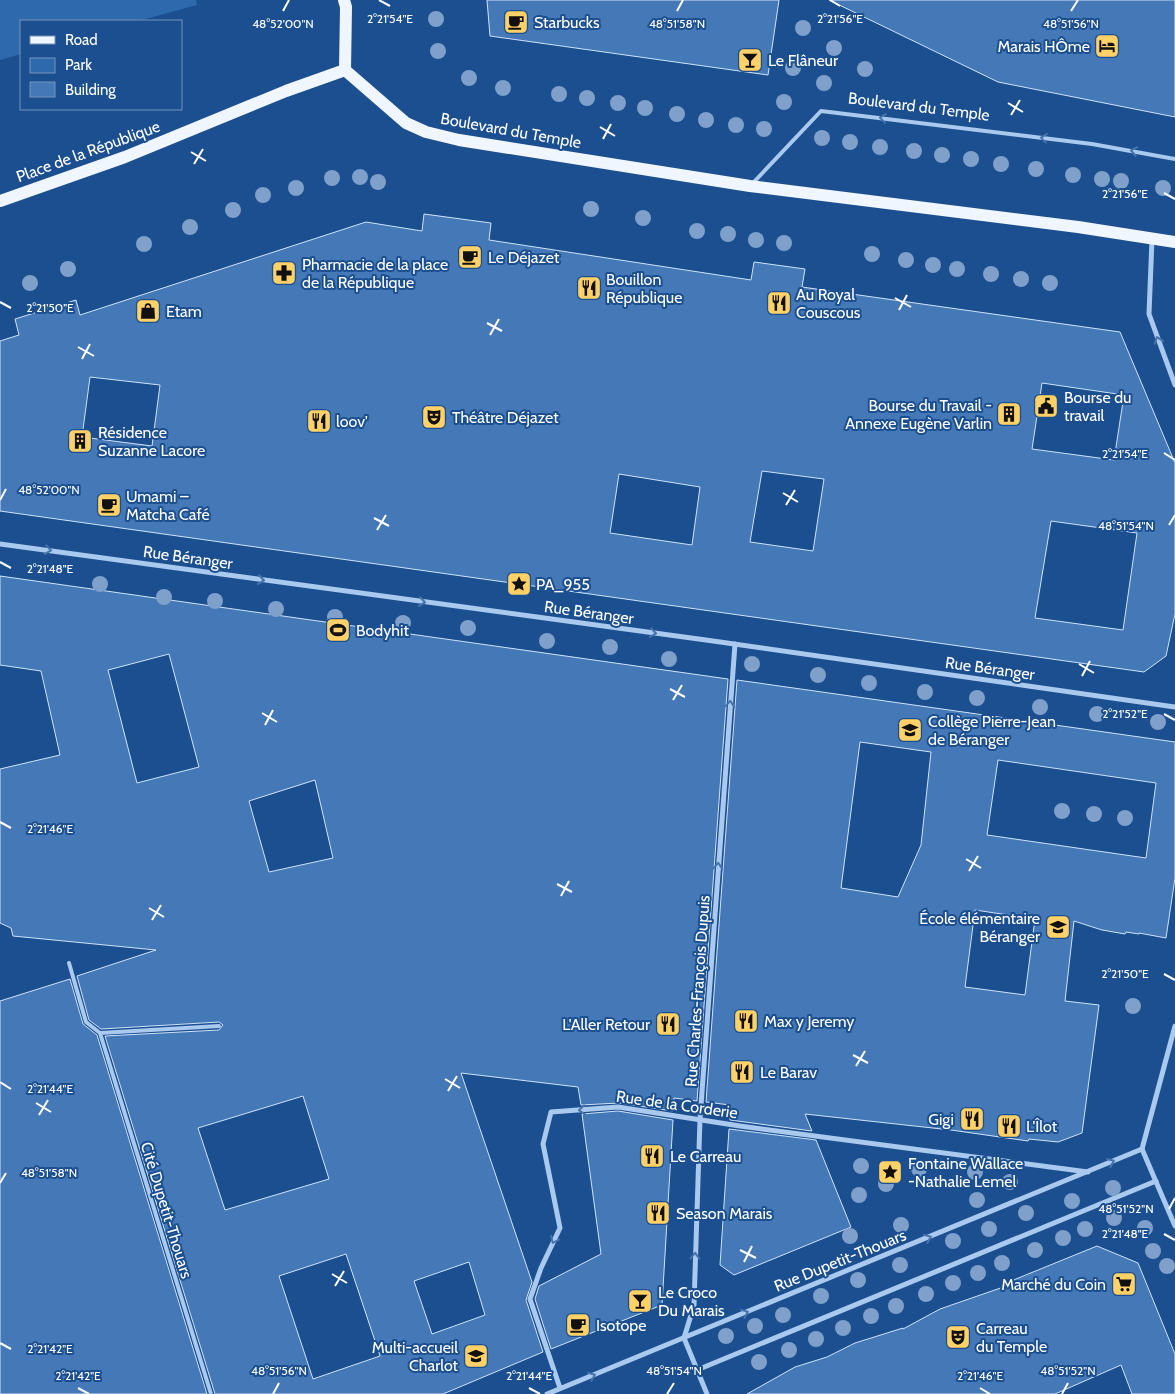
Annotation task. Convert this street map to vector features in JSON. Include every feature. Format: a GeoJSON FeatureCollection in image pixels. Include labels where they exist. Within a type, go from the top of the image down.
{"type":"FeatureCollection","features":[{"type":"Feature","properties":{"kind":"main road"},"geometry":{"type":"LineString","coordinates":[[344,0],[346,7],[345,70]]}},
{"type":"Feature","properties":{"kind":"main road","name":"Boulevard du Temple"},"geometry":{"type":"LineString","coordinates":[[345,70],[406,123],[426,132],[458,140],[750,186],[1078,227],[1175,242]]}},
{"type":"Feature","properties":{"kind":"main road","name":"Place de la République"},"geometry":{"type":"LineString","coordinates":[[0,201],[125,157],[286,91],[345,70]]}},
{"type":"Feature","properties":{"kind":"street"},"geometry":{"type":"LineString","coordinates":[[1152,239],[1149,314],[1175,385]]}},
{"type":"Feature","properties":{"kind":"street","name":"Rue Béranger"},"geometry":{"type":"LineString","coordinates":[[0,544],[735,644],[1175,707]]}},
{"type":"Feature","properties":{"kind":"street","name":"Rue Charles-François Dupuis"},"geometry":{"type":"LineString","coordinates":[[684,1338],[694,1305],[700,1119],[735,644]]}},
{"type":"Feature","properties":{"kind":"street"},"geometry":{"type":"LineString","coordinates":[[1175,1026],[1142,1149],[1175,1226]]}},
{"type":"Feature","properties":{"kind":"street","name":"Rue de la Corderie"},"geometry":{"type":"LineString","coordinates":[[560,1388],[530,1299],[541,1268],[560,1228],[543,1144],[551,1112],[618,1107],[740,1126],[1088,1172]]}},
{"type":"Feature","properties":{"kind":"street","name":"Rue Dupetit-Thouars"},"geometry":{"type":"LineString","coordinates":[[547,1394],[1142,1149]]}},
{"type":"Feature","properties":{"kind":"street"},"geometry":{"type":"LineString","coordinates":[[697,1370],[1156,1181]]}},
{"type":"Feature","properties":{"kind":"street"},"geometry":{"type":"LineString","coordinates":[[684,1338],[707,1394]]}},
{"type":"Feature","properties":{"kind":"lane","name":"Boulevard du Temple"},"geometry":{"type":"LineString","coordinates":[[750,186],[821,111],[1092,144],[1175,159]]}},
{"type":"Feature","properties":{"kind":"lane","name":"Cité Dupetit-Thouars"},"geometry":{"type":"LineString","coordinates":[[69,963],[86,1022],[100,1033],[211,1394]]}},
{"type":"Feature","properties":{"kind":"lane"},"geometry":{"type":"LineString","coordinates":[[100,1033],[219,1026]]}},
{"type":"Feature","properties":{"kind":"green space"},"geometry":{"type":"Polygon","coordinates":[[[0,0],[196,0],[197,5],[142,20],[20,20],[20,54],[0,60],[0,0]]]}},
{"type":"Feature","properties":{"kind":"building"},"geometry":{"type":"Polygon","coordinates":[[[487,0],[779,0],[768,75],[490,36],[487,0]]]}},
{"type":"Feature","properties":{"kind":"building"},"geometry":{"type":"Polygon","coordinates":[[[829,0],[1175,0],[1175,117],[998,82],[829,0]]]}},
{"type":"Feature","properties":{"kind":"building"},"geometry":{"type":"Polygon","coordinates":[[[424,214],[491,223],[489,240],[751,280],[754,262],[805,269],[802,287],[1120,332],[1175,463],[1175,614],[1166,656],[1144,672],[0,511],[0,341],[19,335],[15,319],[76,300],[80,315],[366,222],[422,231],[424,214]],[[90,377],[82,437],[152,446],[160,385],[90,377]],[[1042,383],[1032,449],[1114,460],[1124,395],[1042,383]],[[762,471],[750,542],[813,551],[824,479],[762,471]],[[619,474],[610,533],[692,545],[700,487],[619,474]],[[1051,521],[1035,618],[1123,630],[1137,533],[1051,521]]]}},
{"type":"Feature","properties":{"kind":"building"},"geometry":{"type":"Polygon","coordinates":[[[0,576],[728,679],[697,1101],[674,1098],[673,1111],[619,1103],[581,1105],[578,1087],[461,1073],[532,1282],[526,1300],[543,1352],[443,1394],[215,1394],[105,1036],[219,1030],[223,1025],[219,1022],[101,1029],[89,1020],[77,976],[156,950],[13,936],[11,928],[0,923],[0,769],[60,755],[41,671],[0,665],[0,576]],[[169,654],[108,670],[137,783],[199,767],[169,654]],[[315,780],[249,801],[269,872],[333,858],[315,780]],[[303,1096],[198,1128],[225,1210],[329,1179],[303,1096]],[[346,1254],[279,1276],[313,1379],[380,1356],[346,1254]],[[469,1262],[414,1281],[432,1334],[485,1315],[469,1262]]]}},
{"type":"Feature","properties":{"kind":"building"},"geometry":{"type":"Polygon","coordinates":[[[737,680],[1175,742],[1175,878],[1166,938],[1139,933],[1126,932],[1125,934],[1102,930],[1074,921],[1065,1001],[1099,1005],[1082,1133],[1058,1142],[1029,1139],[1028,1141],[951,1130],[805,1114],[812,1131],[730,1120],[730,1105],[706,1102],[737,680]],[[860,742],[841,888],[898,897],[921,845],[931,752],[860,742]],[[998,760],[987,835],[1146,858],[1156,783],[998,760]],[[975,910],[965,987],[1025,995],[1035,919],[975,910]]]}},
{"type":"Feature","properties":{"kind":"building"},"geometry":{"type":"Polygon","coordinates":[[[70,979],[83,1024],[97,1035],[207,1394],[0,1394],[0,1001],[70,979]]]}},
{"type":"Feature","properties":{"kind":"building"},"geometry":{"type":"Polygon","coordinates":[[[618,1111],[673,1120],[662,1305],[551,1349],[535,1299],[539,1286],[601,1254],[582,1114],[618,1111]]]}},
{"type":"Feature","properties":{"kind":"building"},"geometry":{"type":"Polygon","coordinates":[[[729,1129],[816,1140],[851,1227],[734,1275],[720,1265],[729,1129]]]}},
{"type":"Feature","properties":{"kind":"building"},"geometry":{"type":"Polygon","coordinates":[[[1097,1246],[1138,1263],[1175,1354],[1175,1394],[1132,1394],[1121,1365],[1055,1394],[747,1394],[795,1367],[827,1357],[855,1343],[903,1329],[940,1309],[1012,1284],[1011,1281],[1097,1246]]]}},
{"type":"Feature","properties":{"kind":"place","name":"Starbucks"},"geometry":{"type":"Point","coordinates":[516,22]}},
{"type":"Feature","properties":{"kind":"place","name":"Marais HÔme"},"geometry":{"type":"Point","coordinates":[1107,46]}},
{"type":"Feature","properties":{"kind":"place","name":"Le Flâneur"},"geometry":{"type":"Point","coordinates":[750,60]}},
{"type":"Feature","properties":{"kind":"place","name":"Le Déjazet"},"geometry":{"type":"Point","coordinates":[470,257]}},
{"type":"Feature","properties":{"kind":"place","name":"Pharmacie de la place de la République"},"geometry":{"type":"Point","coordinates":[284,273]}},
{"type":"Feature","properties":{"kind":"place","name":"Bouillon République"},"geometry":{"type":"Point","coordinates":[589,288]}},
{"type":"Feature","properties":{"kind":"place","name":"Au Royal Couscous"},"geometry":{"type":"Point","coordinates":[779,303]}},
{"type":"Feature","properties":{"kind":"place","name":"Etam"},"geometry":{"type":"Point","coordinates":[148,311]}},
{"type":"Feature","properties":{"kind":"place","name":"Bourse du travail"},"geometry":{"type":"Point","coordinates":[1046,406]}},
{"type":"Feature","properties":{"kind":"place","name":"Bourse du Travail - Annexe Eugène Varlin"},"geometry":{"type":"Point","coordinates":[1009,414]}},
{"type":"Feature","properties":{"kind":"place","name":"Théâtre Déjazet"},"geometry":{"type":"Point","coordinates":[434,417]}},
{"type":"Feature","properties":{"kind":"place","name":"loov'"},"geometry":{"type":"Point","coordinates":[319,421]}},
{"type":"Feature","properties":{"kind":"place","name":"Résidence Suzanne Lacore"},"geometry":{"type":"Point","coordinates":[80,441]}},
{"type":"Feature","properties":{"kind":"place","name":"Umami – Matcha Café"},"geometry":{"type":"Point","coordinates":[109,505]}},
{"type":"Feature","properties":{"kind":"place","name":"PA_955"},"geometry":{"type":"Point","coordinates":[519,584]}},
{"type":"Feature","properties":{"kind":"place","name":"Bodyhit"},"geometry":{"type":"Point","coordinates":[338,630]}},
{"type":"Feature","properties":{"kind":"place","name":"Collège Pierre-Jean de Béranger"},"geometry":{"type":"Point","coordinates":[910,730]}},
{"type":"Feature","properties":{"kind":"place","name":"École élémentaire Béranger"},"geometry":{"type":"Point","coordinates":[1058,927]}},
{"type":"Feature","properties":{"kind":"place","name":"Max y Jeremy"},"geometry":{"type":"Point","coordinates":[746,1021]}},
{"type":"Feature","properties":{"kind":"place","name":"L'Aller Retour"},"geometry":{"type":"Point","coordinates":[668,1024]}},
{"type":"Feature","properties":{"kind":"place","name":"Le Barav"},"geometry":{"type":"Point","coordinates":[742,1072]}},
{"type":"Feature","properties":{"kind":"place","name":"Gigi"},"geometry":{"type":"Point","coordinates":[972,1119]}},
{"type":"Feature","properties":{"kind":"place","name":"L'Îlot"},"geometry":{"type":"Point","coordinates":[1009,1126]}},
{"type":"Feature","properties":{"kind":"place","name":"Le Carreau"},"geometry":{"type":"Point","coordinates":[652,1156]}},
{"type":"Feature","properties":{"kind":"place","name":"Fontaine Wallace -Nathalie Lemel"},"geometry":{"type":"Point","coordinates":[890,1172]}},
{"type":"Feature","properties":{"kind":"place","name":"Season Marais"},"geometry":{"type":"Point","coordinates":[658,1213]}},
{"type":"Feature","properties":{"kind":"place","name":"Marché du Coin"},"geometry":{"type":"Point","coordinates":[1124,1284]}},
{"type":"Feature","properties":{"kind":"place","name":"Le Croco Du Marais"},"geometry":{"type":"Point","coordinates":[640,1301]}},
{"type":"Feature","properties":{"kind":"place","name":"Isotope"},"geometry":{"type":"Point","coordinates":[578,1325]}},
{"type":"Feature","properties":{"kind":"place","name":"Carreau du Temple"},"geometry":{"type":"Point","coordinates":[958,1337]}},
{"type":"Feature","properties":{"kind":"place","name":"Multi-accueil Charlot"},"geometry":{"type":"Point","coordinates":[476,1356]}}]}
